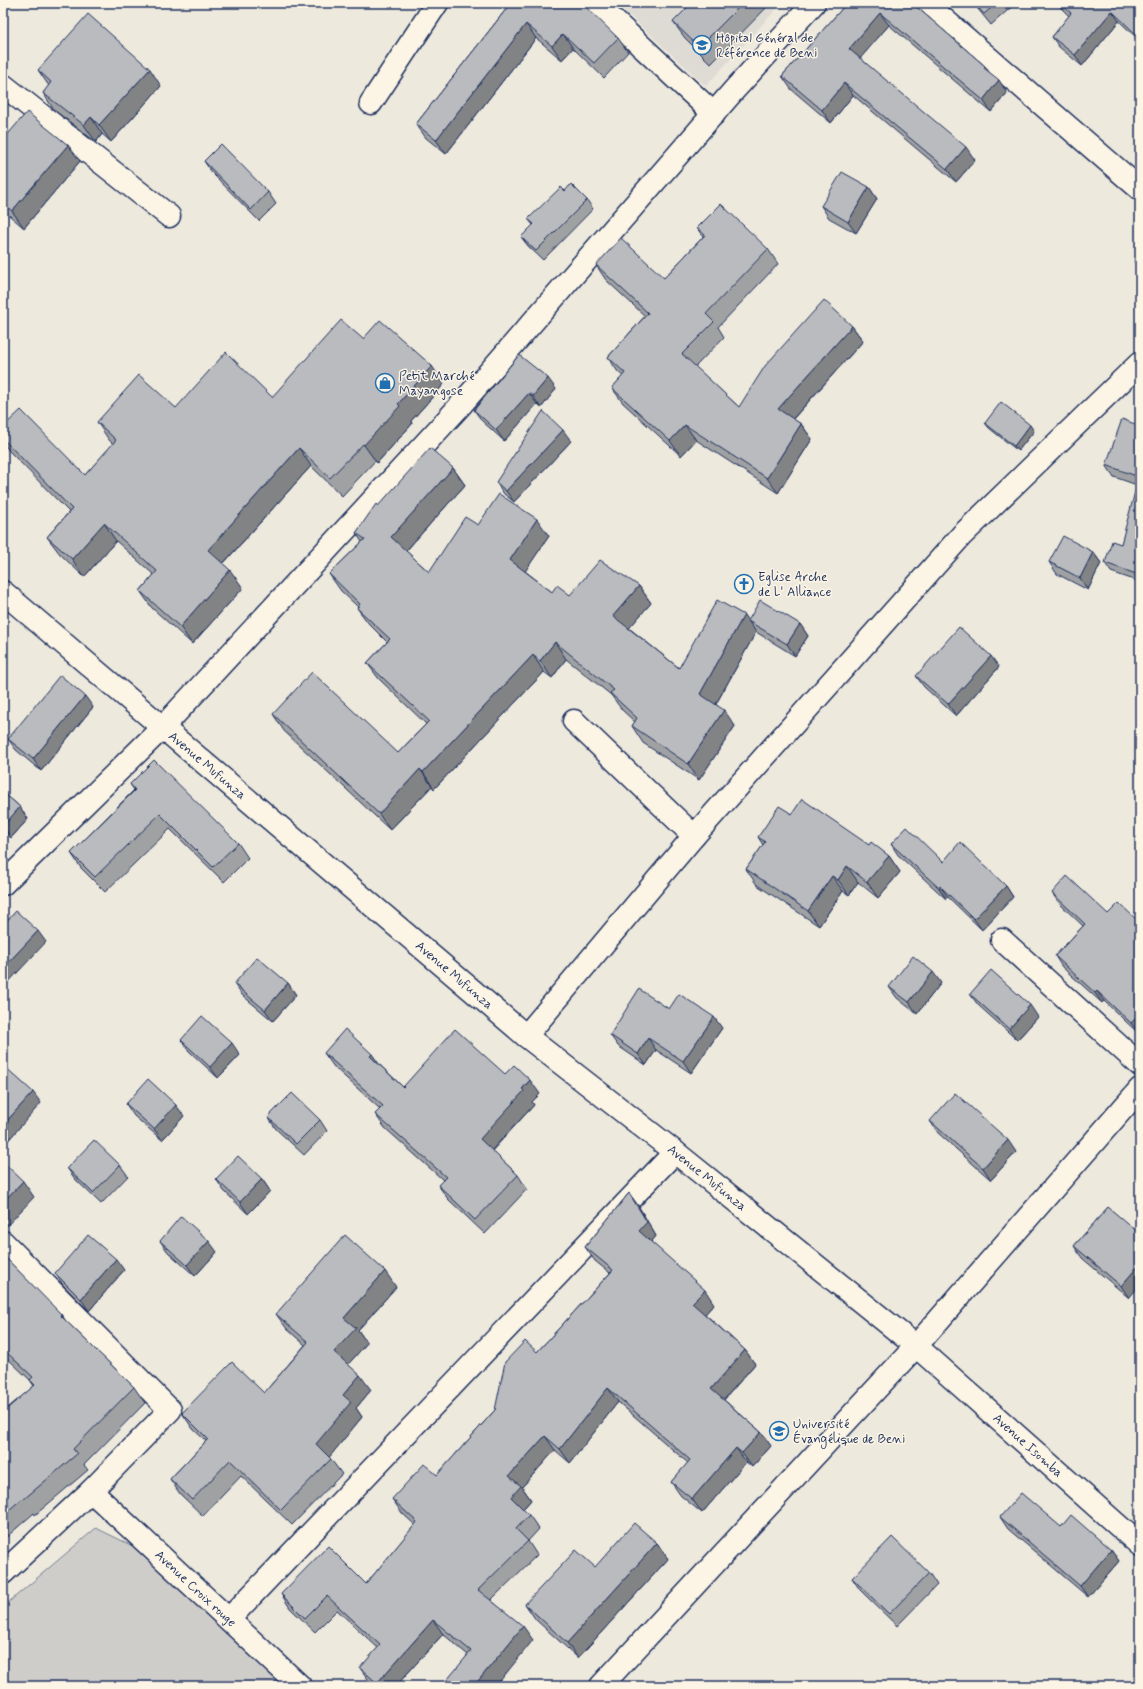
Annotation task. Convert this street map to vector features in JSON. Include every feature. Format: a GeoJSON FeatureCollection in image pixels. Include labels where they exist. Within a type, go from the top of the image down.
{"type":"FeatureCollection","features":[{"type":"Feature","properties":{"kind":"street"},"geometry":{"type":"LineString","coordinates":[[371,103],[437,3]]}},
{"type":"Feature","properties":{"kind":"street"},"geometry":{"type":"LineString","coordinates":[[595,3],[714,114]]}},
{"type":"Feature","properties":{"kind":"street"},"geometry":{"type":"LineString","coordinates":[[3,884],[163,727],[459,407],[714,114],[814,3]]}},
{"type":"Feature","properties":{"kind":"street"},"geometry":{"type":"LineString","coordinates":[[924,3],[1140,189]]}},
{"type":"Feature","properties":{"kind":"street"},"geometry":{"type":"LineString","coordinates":[[3,85],[169,216]]}},
{"type":"Feature","properties":{"kind":"street"},"geometry":{"type":"LineString","coordinates":[[526,1036],[694,836],[962,535],[1140,363]]}},
{"type":"Feature","properties":{"kind":"street","name":"Avenue Mufunza"},"geometry":{"type":"LineString","coordinates":[[3,592],[526,1036],[675,1152],[916,1346]]}},
{"type":"Feature","properties":{"kind":"street"},"geometry":{"type":"LineString","coordinates":[[574,721],[694,836]]}},
{"type":"Feature","properties":{"kind":"street"},"geometry":{"type":"LineString","coordinates":[[1002,940],[1140,1065]]}},
{"type":"Feature","properties":{"kind":"street"},"geometry":{"type":"LineString","coordinates":[[601,1686],[916,1346],[1140,1089]]}},
{"type":"Feature","properties":{"kind":"street"},"geometry":{"type":"LineString","coordinates":[[229,1619],[675,1152]]}},
{"type":"Feature","properties":{"kind":"street"},"geometry":{"type":"LineString","coordinates":[[3,1242],[170,1410],[91,1491],[3,1573]]}},
{"type":"Feature","properties":{"kind":"street","name":"Avenue Isomba"},"geometry":{"type":"LineString","coordinates":[[916,1346],[1140,1545]]}},
{"type":"Feature","properties":{"kind":"street","name":"Avenue Croix rouge"},"geometry":{"type":"LineString","coordinates":[[91,1491],[300,1686]]}},
{"type":"Feature","properties":{"kind":"shaded area","name":"Hôpital Général de Référence de Beni"},"geometry":{"type":"Polygon","coordinates":[[[616,3],[782,3],[706,86],[616,3]]]}},
{"type":"Feature","properties":{"kind":"shaded area"},"geometry":{"type":"Polygon","coordinates":[[[96,1528],[141,1550],[285,1686],[3,1686],[3,1607],[96,1528]]]}},
{"type":"Feature","properties":{"kind":"building"},"geometry":{"type":"Polygon","coordinates":[[[511,3],[582,3],[618,38],[594,63],[563,34],[552,46],[526,24],[436,140],[416,124],[511,3]]]}},
{"type":"Feature","properties":{"kind":"building"},"geometry":{"type":"Polygon","coordinates":[[[692,3],[743,3],[699,47],[673,22],[692,3]]]}},
{"type":"Feature","properties":{"kind":"building"},"geometry":{"type":"Polygon","coordinates":[[[847,3],[912,3],[985,66],[984,68],[999,80],[983,100],[880,13],[849,49],[966,147],[947,169],[844,83],[822,110],[782,76],[847,3]]]}},
{"type":"Feature","properties":{"kind":"building"},"geometry":{"type":"Polygon","coordinates":[[[974,3],[997,3],[984,14],[974,3]]]}},
{"type":"Feature","properties":{"kind":"building"},"geometry":{"type":"Polygon","coordinates":[[[1060,3],[1140,3],[1140,38],[1112,11],[1075,55],[1052,37],[1071,13],[1060,3]]]}},
{"type":"Feature","properties":{"kind":"building"},"geometry":{"type":"Polygon","coordinates":[[[88,14],[150,69],[99,125],[91,117],[84,125],[43,93],[51,82],[38,70],[88,14]]]}},
{"type":"Feature","properties":{"kind":"building"},"geometry":{"type":"Polygon","coordinates":[[[27,112],[68,145],[12,211],[3,203],[3,140],[27,112]]]}},
{"type":"Feature","properties":{"kind":"building"},"geometry":{"type":"Polygon","coordinates":[[[221,144],[268,192],[251,210],[204,161],[221,144]]]}},
{"type":"Feature","properties":{"kind":"building"},"geometry":{"type":"Polygon","coordinates":[[[842,172],[869,187],[848,222],[821,206],[842,172]]]}},
{"type":"Feature","properties":{"kind":"building"},"geometry":{"type":"Polygon","coordinates":[[[571,184],[587,200],[536,251],[521,237],[534,224],[528,219],[561,187],[565,191],[571,184]]]}},
{"type":"Feature","properties":{"kind":"building"},"geometry":{"type":"Polygon","coordinates":[[[721,204],[768,249],[706,314],[714,322],[682,354],[739,407],[765,366],[824,300],[852,326],[778,409],[801,424],[767,478],[685,425],[670,441],[612,388],[625,373],[608,357],[648,313],[596,265],[621,238],[664,278],[705,235],[697,228],[721,204]]]}},
{"type":"Feature","properties":{"kind":"building"},"geometry":{"type":"Polygon","coordinates":[[[1140,255],[1140,266],[1134,261],[1140,255]]]}},
{"type":"Feature","properties":{"kind":"building"},"geometry":{"type":"Polygon","coordinates":[[[341,320],[363,339],[380,320],[432,366],[398,404],[400,406],[364,445],[363,444],[330,478],[299,448],[208,550],[230,570],[180,627],[140,591],[157,571],[104,523],[72,559],[47,537],[72,509],[3,439],[3,427],[21,410],[85,475],[116,440],[97,422],[139,375],[176,408],[226,352],[272,397],[341,320]]]}},
{"type":"Feature","properties":{"kind":"building"},"geometry":{"type":"Polygon","coordinates":[[[519,355],[548,378],[533,396],[529,393],[496,430],[474,410],[519,355]]]}},
{"type":"Feature","properties":{"kind":"building"},"geometry":{"type":"Polygon","coordinates":[[[1001,402],[1030,425],[1014,446],[985,423],[1001,402]]]}},
{"type":"Feature","properties":{"kind":"building"},"geometry":{"type":"Polygon","coordinates":[[[543,411],[563,430],[506,491],[496,482],[543,411]]]}},
{"type":"Feature","properties":{"kind":"building"},"geometry":{"type":"Polygon","coordinates":[[[1122,419],[1140,426],[1139,477],[1106,465],[1122,419]]]}},
{"type":"Feature","properties":{"kind":"building"},"geometry":{"type":"Polygon","coordinates":[[[430,448],[453,468],[391,537],[429,572],[465,517],[478,525],[499,494],[537,519],[510,560],[552,592],[557,585],[570,595],[600,560],[639,586],[613,616],[679,668],[717,600],[744,615],[700,694],[724,710],[688,764],[632,726],[637,718],[610,693],[614,690],[555,642],[540,661],[533,655],[423,772],[420,769],[379,814],[273,714],[312,672],[398,753],[429,721],[367,663],[390,639],[357,608],[360,604],[329,574],[365,539],[356,533],[376,504],[378,506],[430,448]]]}},
{"type":"Feature","properties":{"kind":"building"},"geometry":{"type":"Polygon","coordinates":[[[1136,488],[1140,490],[1139,575],[1105,563],[1112,541],[1121,544],[1136,488]]]}},
{"type":"Feature","properties":{"kind":"building"},"geometry":{"type":"Polygon","coordinates":[[[1063,536],[1093,552],[1080,578],[1049,562],[1063,536]]]}},
{"type":"Feature","properties":{"kind":"building"},"geometry":{"type":"Polygon","coordinates":[[[760,600],[800,624],[787,644],[748,621],[760,600]]]}},
{"type":"Feature","properties":{"kind":"building"},"geometry":{"type":"Polygon","coordinates":[[[959,627],[991,656],[948,704],[916,676],[959,627]]]}},
{"type":"Feature","properties":{"kind":"building"},"geometry":{"type":"Polygon","coordinates":[[[60,675],[85,696],[33,759],[8,739],[60,675]]]}},
{"type":"Feature","properties":{"kind":"building"},"geometry":{"type":"Polygon","coordinates":[[[154,760],[238,843],[213,867],[160,814],[95,877],[71,853],[135,790],[130,784],[154,760]]]}},
{"type":"Feature","properties":{"kind":"building"},"geometry":{"type":"Polygon","coordinates":[[[3,792],[20,807],[3,826],[3,792]]]}},
{"type":"Feature","properties":{"kind":"building"},"geometry":{"type":"Polygon","coordinates":[[[802,799],[869,845],[871,842],[889,856],[867,882],[847,866],[838,880],[832,876],[808,911],[746,869],[765,842],[758,837],[779,806],[792,814],[802,799]]]}},
{"type":"Feature","properties":{"kind":"building"},"geometry":{"type":"Polygon","coordinates":[[[907,827],[943,862],[960,842],[1006,886],[974,919],[940,886],[939,888],[891,844],[907,827]]]}},
{"type":"Feature","properties":{"kind":"building"},"geometry":{"type":"Polygon","coordinates":[[[1067,876],[1108,914],[1119,903],[1140,923],[1140,1014],[1131,1023],[1097,991],[1095,993],[1055,956],[1085,924],[1052,893],[1067,876]]]}},
{"type":"Feature","properties":{"kind":"building"},"geometry":{"type":"Polygon","coordinates":[[[16,911],[38,931],[3,968],[3,925],[16,911]]]}},
{"type":"Feature","properties":{"kind":"building"},"geometry":{"type":"Polygon","coordinates":[[[913,956],[933,972],[909,1002],[889,987],[913,956]]]}},
{"type":"Feature","properties":{"kind":"building"},"geometry":{"type":"Polygon","coordinates":[[[257,957],[288,983],[265,1010],[234,984],[257,957]]]}},
{"type":"Feature","properties":{"kind":"building"},"geometry":{"type":"Polygon","coordinates":[[[991,970],[1030,1005],[1009,1029],[970,994],[991,970]]]}},
{"type":"Feature","properties":{"kind":"building"},"geometry":{"type":"Polygon","coordinates":[[[639,989],[669,1009],[679,994],[714,1017],[683,1061],[648,1038],[638,1054],[610,1035],[639,989]]]}},
{"type":"Feature","properties":{"kind":"building"},"geometry":{"type":"Polygon","coordinates":[[[202,1016],[232,1043],[210,1067],[181,1040],[202,1016]]]}},
{"type":"Feature","properties":{"kind":"building"},"geometry":{"type":"Polygon","coordinates":[[[345,1029],[372,1054],[370,1056],[403,1087],[455,1029],[505,1074],[514,1065],[530,1080],[522,1089],[524,1091],[480,1139],[518,1175],[475,1220],[438,1185],[446,1177],[375,1114],[383,1106],[324,1053],[345,1029]]]}},
{"type":"Feature","properties":{"kind":"building"},"geometry":{"type":"Polygon","coordinates":[[[3,1065],[33,1092],[3,1125],[3,1065]]]}},
{"type":"Feature","properties":{"kind":"building"},"geometry":{"type":"Polygon","coordinates":[[[148,1079],[176,1105],[154,1129],[126,1104],[148,1079]]]}},
{"type":"Feature","properties":{"kind":"building"},"geometry":{"type":"Polygon","coordinates":[[[292,1093],[320,1120],[296,1144],[268,1117],[292,1093]]]}},
{"type":"Feature","properties":{"kind":"building"},"geometry":{"type":"Polygon","coordinates":[[[955,1093],[1008,1140],[983,1168],[930,1121],[955,1093]]]}},
{"type":"Feature","properties":{"kind":"building"},"geometry":{"type":"Polygon","coordinates":[[[94,1140],[120,1165],[93,1193],[67,1168],[94,1140]]]}},
{"type":"Feature","properties":{"kind":"building"},"geometry":{"type":"Polygon","coordinates":[[[238,1156],[262,1179],[240,1202],[216,1179],[238,1156]]]}},
{"type":"Feature","properties":{"kind":"building"},"geometry":{"type":"Polygon","coordinates":[[[3,1162],[23,1181],[3,1202],[3,1162]]]}},
{"type":"Feature","properties":{"kind":"building"},"geometry":{"type":"Polygon","coordinates":[[[629,1193],[647,1222],[639,1231],[705,1290],[692,1303],[745,1350],[711,1389],[761,1432],[742,1453],[736,1448],[692,1499],[671,1482],[690,1460],[608,1388],[560,1449],[545,1436],[509,1476],[521,1486],[511,1497],[529,1515],[516,1529],[528,1541],[478,1590],[523,1626],[474,1686],[442,1686],[471,1651],[433,1620],[377,1683],[360,1668],[380,1645],[327,1596],[305,1618],[281,1594],[328,1546],[366,1584],[417,1522],[392,1499],[424,1464],[437,1475],[495,1410],[505,1362],[525,1341],[537,1352],[613,1270],[585,1247],[629,1193]]]}},
{"type":"Feature","properties":{"kind":"building"},"geometry":{"type":"Polygon","coordinates":[[[1108,1207],[1140,1234],[1140,1264],[1121,1286],[1074,1246],[1108,1207]]]}},
{"type":"Feature","properties":{"kind":"building"},"geometry":{"type":"Polygon","coordinates":[[[181,1216],[209,1241],[187,1265],[160,1241],[181,1216]]]}},
{"type":"Feature","properties":{"kind":"building"},"geometry":{"type":"Polygon","coordinates":[[[88,1235],[116,1259],[81,1299],[55,1273],[88,1235]]]}},
{"type":"Feature","properties":{"kind":"building"},"geometry":{"type":"Polygon","coordinates":[[[345,1235],[385,1271],[344,1318],[356,1328],[334,1352],[360,1375],[343,1395],[351,1402],[316,1444],[331,1459],[281,1510],[230,1460],[192,1500],[170,1479],[208,1439],[182,1413],[232,1362],[264,1393],[308,1342],[276,1314],[345,1235]]]}},
{"type":"Feature","properties":{"kind":"building"},"geometry":{"type":"Polygon","coordinates":[[[3,1255],[61,1314],[60,1315],[134,1387],[73,1449],[77,1454],[3,1515],[3,1412],[35,1385],[30,1380],[33,1377],[3,1349],[3,1255]]]}},
{"type":"Feature","properties":{"kind":"building"},"geometry":{"type":"Polygon","coordinates":[[[1021,1493],[1061,1527],[1071,1515],[1111,1550],[1080,1586],[1000,1517],[1021,1493]]]}},
{"type":"Feature","properties":{"kind":"building"},"geometry":{"type":"Polygon","coordinates":[[[634,1523],[657,1543],[567,1643],[525,1604],[576,1550],[595,1567],[634,1523]]]}},
{"type":"Feature","properties":{"kind":"building"},"geometry":{"type":"Polygon","coordinates":[[[892,1537],[929,1573],[889,1614],[852,1578],[892,1537]]]}},
{"type":"Feature","properties":{"kind":"place","name":"Hôpital Général de Référence de Beni"},"geometry":{"type":"Point","coordinates":[702,45]}},
{"type":"Feature","properties":{"kind":"place","name":"Petit Marché Mayangose"},"geometry":{"type":"Point","coordinates":[385,383]}},
{"type":"Feature","properties":{"kind":"place","name":"Eglise Arche de L' Alliance"},"geometry":{"type":"Point","coordinates":[744,584]}},
{"type":"Feature","properties":{"kind":"place","name":"Université Évangélique de Beni"},"geometry":{"type":"Point","coordinates":[779,1431]}}]}
